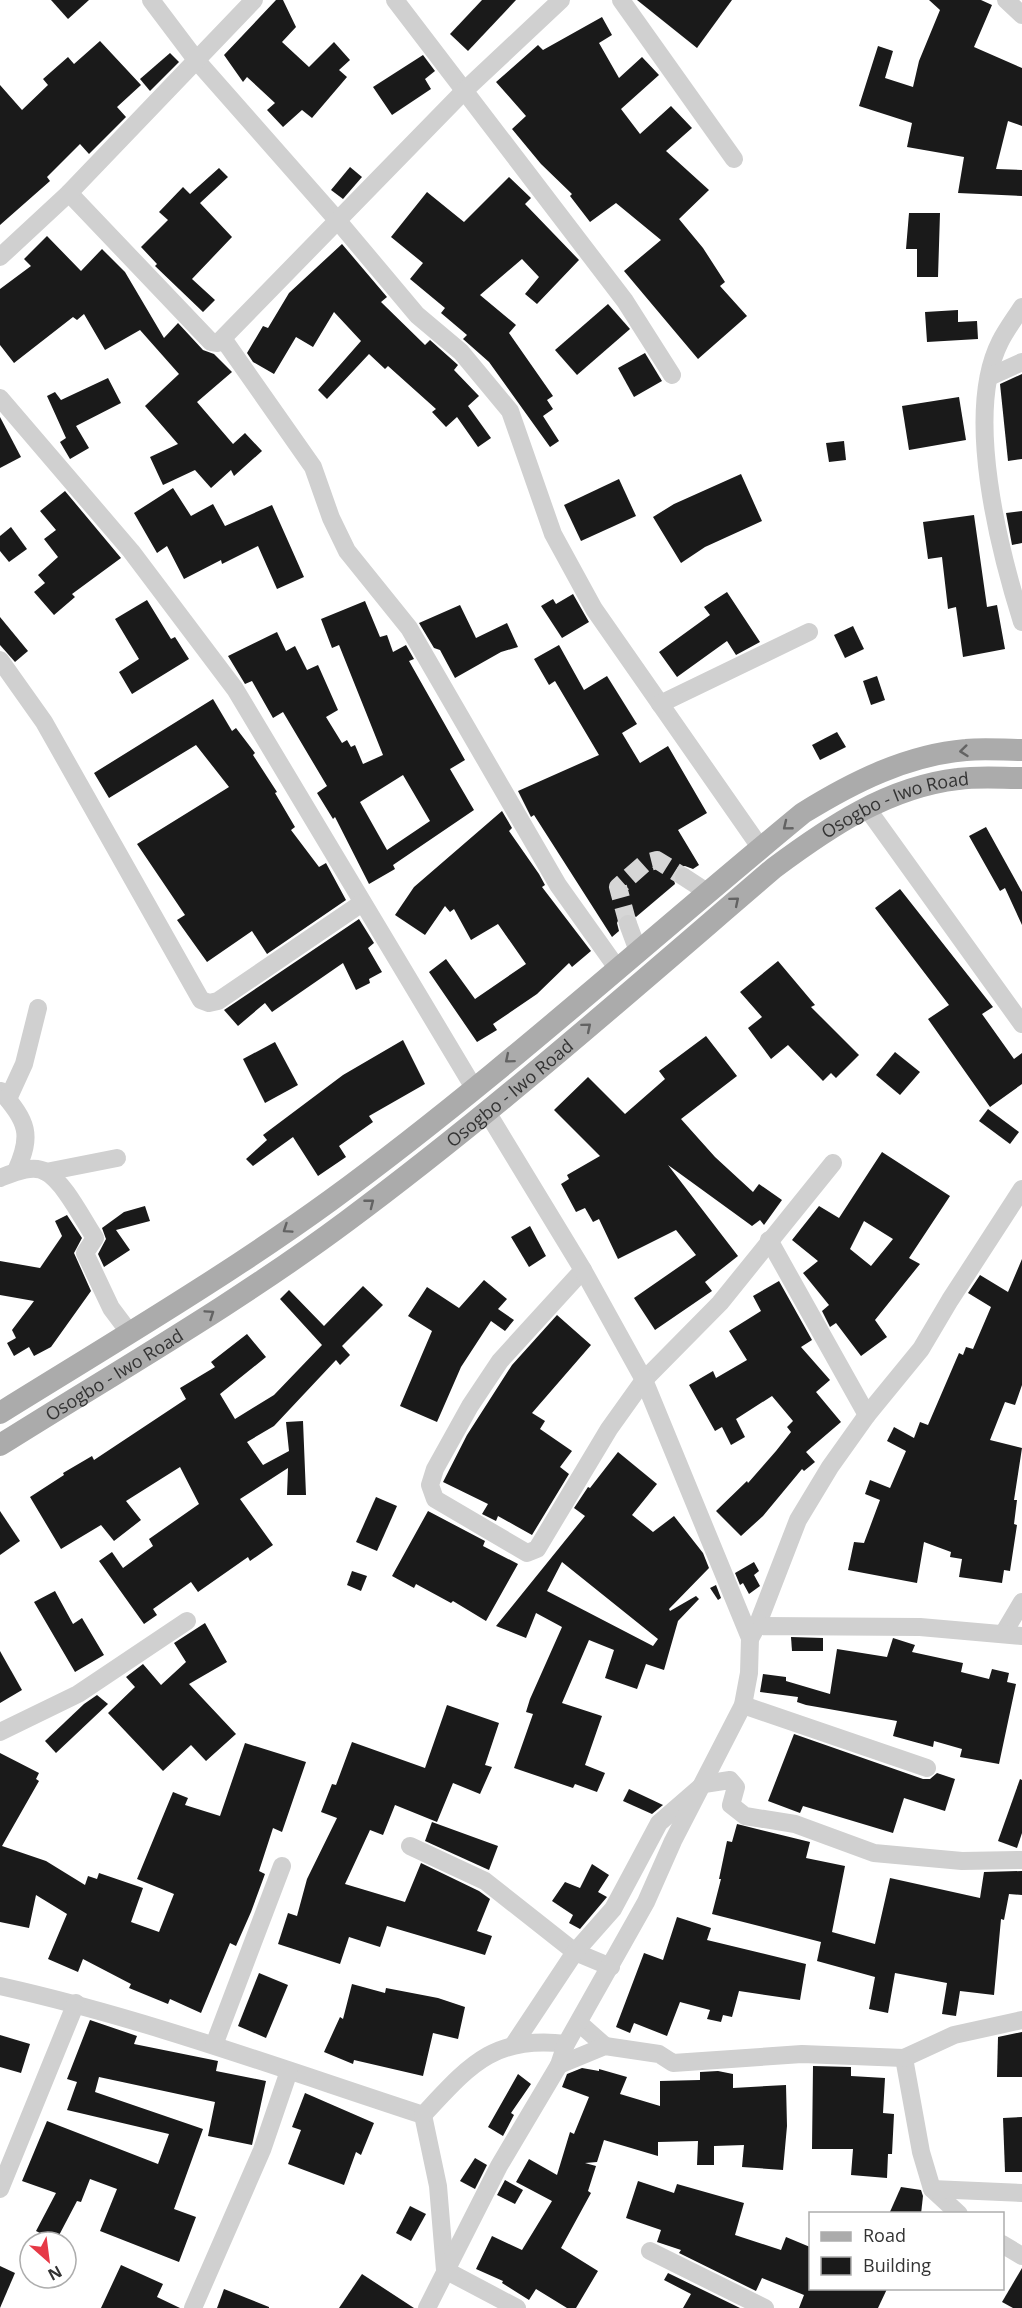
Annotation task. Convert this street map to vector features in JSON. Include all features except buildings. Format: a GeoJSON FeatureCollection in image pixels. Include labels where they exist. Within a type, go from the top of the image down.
{"type":"FeatureCollection","features":[{"type":"Feature","properties":{"kind":"main road","name":"Osogbo - Iwo Road"},"geometry":{"type":"LineString","coordinates":[[0,1413],[129,1332],[330,1200],[474,1088],[803,813],[841,789],[924,756],[968,750],[1022,750]]}},
{"type":"Feature","properties":{"kind":"main road","name":"Osogbo - Iwo Road"},"geometry":{"type":"LineString","coordinates":[[0,1445],[202,1318],[346,1222],[487,1112],[774,868],[821,833],[866,807],[924,785],[958,778],[1022,778]]}},
{"type":"Feature","properties":{"kind":"street"},"geometry":{"type":"LineString","coordinates":[[151,0],[196,61],[338,221],[417,315],[461,352],[510,411],[553,534],[594,609],[760,848]]}},
{"type":"Feature","properties":{"kind":"street"},"geometry":{"type":"LineString","coordinates":[[0,257],[69,193],[254,0]]}},
{"type":"Feature","properties":{"kind":"street"},"geometry":{"type":"LineString","coordinates":[[395,0],[486,123],[625,301],[672,375]]}},
{"type":"Feature","properties":{"kind":"street"},"geometry":{"type":"LineString","coordinates":[[69,193],[211,342],[218,343],[224,340],[464,91],[561,0]]}},
{"type":"Feature","properties":{"kind":"street"},"geometry":{"type":"LineString","coordinates":[[621,0],[734,159]]}},
{"type":"Feature","properties":{"kind":"street"},"geometry":{"type":"LineString","coordinates":[[1006,0],[1022,15]]}},
{"type":"Feature","properties":{"kind":"street"},"geometry":{"type":"LineString","coordinates":[[1022,307],[999,343],[989,377],[984,436],[1003,561],[1022,622]]}},
{"type":"Feature","properties":{"kind":"street"},"geometry":{"type":"LineString","coordinates":[[224,340],[313,467],[331,518],[347,551],[409,627],[558,885],[617,968]]}},
{"type":"Feature","properties":{"kind":"street"},"geometry":{"type":"LineString","coordinates":[[989,377],[1022,362]]}},
{"type":"Feature","properties":{"kind":"street"},"geometry":{"type":"LineString","coordinates":[[0,398],[131,551],[235,688],[474,1088]]}},
{"type":"Feature","properties":{"kind":"street"},"geometry":{"type":"LineString","coordinates":[[660,704],[809,632]]}},
{"type":"Feature","properties":{"kind":"street"},"geometry":{"type":"LineString","coordinates":[[0,660],[44,722],[201,1000],[209,1003],[218,1001],[362,903]]}},
{"type":"Feature","properties":{"kind":"street"},"geometry":{"type":"LineString","coordinates":[[866,807],[1022,1024]]}},
{"type":"Feature","properties":{"kind":"street"},"geometry":{"type":"LineString","coordinates":[[684,877],[708,892]]}},
{"type":"Feature","properties":{"kind":"street"},"geometry":{"type":"LineString","coordinates":[[628,924],[638,951]]}},
{"type":"Feature","properties":{"kind":"street"},"geometry":{"type":"LineString","coordinates":[[24,1173],[26,1149],[24,1126],[4,1095],[24,1064],[38,1008]]}},
{"type":"Feature","properties":{"kind":"street"},"geometry":{"type":"LineString","coordinates":[[487,1112],[584,1270],[644,1380],[754,1632]]}},
{"type":"Feature","properties":{"kind":"street"},"geometry":{"type":"LineString","coordinates":[[24,1173],[117,1158]]}},
{"type":"Feature","properties":{"kind":"street"},"geometry":{"type":"LineString","coordinates":[[584,1270],[500,1361],[470,1406],[435,1469],[430,1485],[435,1499],[527,1553],[532,1552],[609,1429],[644,1380],[720,1304],[833,1163]]}},
{"type":"Feature","properties":{"kind":"street"},"geometry":{"type":"LineString","coordinates":[[24,1173],[63,1189],[95,1238],[85,1253],[111,1308],[129,1332]]}},
{"type":"Feature","properties":{"kind":"street"},"geometry":{"type":"LineString","coordinates":[[427,2308],[444,2270],[499,2166],[559,2065],[566,2044],[646,1902],[673,1841],[743,1705],[754,1632],[798,1520],[830,1467],[867,1415],[921,1349],[1022,1189]]}},
{"type":"Feature","properties":{"kind":"street"},"geometry":{"type":"LineString","coordinates":[[769,1240],[867,1415]]}},
{"type":"Feature","properties":{"kind":"street"},"geometry":{"type":"LineString","coordinates":[[1003,1634],[1022,1602]]}},
{"type":"Feature","properties":{"kind":"street"},"geometry":{"type":"LineString","coordinates":[[0,1732],[78,1694],[188,1621]]}},
{"type":"Feature","properties":{"kind":"street"},"geometry":{"type":"LineString","coordinates":[[754,1632],[920,1627],[1022,1636]]}},
{"type":"Feature","properties":{"kind":"street"},"geometry":{"type":"LineString","coordinates":[[743,1705],[927,1768]]}},
{"type":"Feature","properties":{"kind":"street"},"geometry":{"type":"LineString","coordinates":[[514,2044],[575,1952],[612,1909],[659,1823],[704,1784],[730,1780],[734,1783],[736,1787],[730,1805],[745,1816],[795,1824],[874,1852],[962,1861],[1022,1860]]}},
{"type":"Feature","properties":{"kind":"street"},"geometry":{"type":"LineString","coordinates":[[410,1846],[485,1881],[575,1952],[611,1967]]}},
{"type":"Feature","properties":{"kind":"street"},"geometry":{"type":"LineString","coordinates":[[214,2045],[282,1866]]}},
{"type":"Feature","properties":{"kind":"street"},"geometry":{"type":"LineString","coordinates":[[0,1986],[76,2003],[214,2045],[423,2115]]}},
{"type":"Feature","properties":{"kind":"street"},"geometry":{"type":"LineString","coordinates":[[0,2189],[76,2003]]}},
{"type":"Feature","properties":{"kind":"street"},"geometry":{"type":"LineString","coordinates":[[559,2065],[605,2046],[658,2054],[673,2063],[802,2054],[904,2058],[954,2035],[1022,2020]]}},
{"type":"Feature","properties":{"kind":"street"},"geometry":{"type":"LineString","coordinates":[[579,2023],[605,2046]]}},
{"type":"Feature","properties":{"kind":"street"},"geometry":{"type":"LineString","coordinates":[[423,2115],[466,2069],[488,2055],[514,2044],[543,2041],[566,2044]]}},
{"type":"Feature","properties":{"kind":"street"},"geometry":{"type":"LineString","coordinates":[[904,2058],[921,2152],[932,2189],[957,2212]]}},
{"type":"Feature","properties":{"kind":"street"},"geometry":{"type":"LineString","coordinates":[[193,2308],[262,2150],[289,2071]]}},
{"type":"Feature","properties":{"kind":"street"},"geometry":{"type":"LineString","coordinates":[[423,2115],[438,2186],[444,2270]]}},
{"type":"Feature","properties":{"kind":"street"},"geometry":{"type":"LineString","coordinates":[[932,2189],[1022,2193]]}},
{"type":"Feature","properties":{"kind":"street"},"geometry":{"type":"LineString","coordinates":[[1004,2245],[1022,2256]]}},
{"type":"Feature","properties":{"kind":"street"},"geometry":{"type":"LineString","coordinates":[[650,2251],[765,2308]]}},
{"type":"Feature","properties":{"kind":"street"},"geometry":{"type":"LineString","coordinates":[[444,2270],[517,2308]]}},
{"type":"Feature","properties":{"kind":"tunnel"},"geometry":{"type":"LineString","coordinates":[[628,924],[618,887],[645,863],[657,860],[684,877]]}}]}
